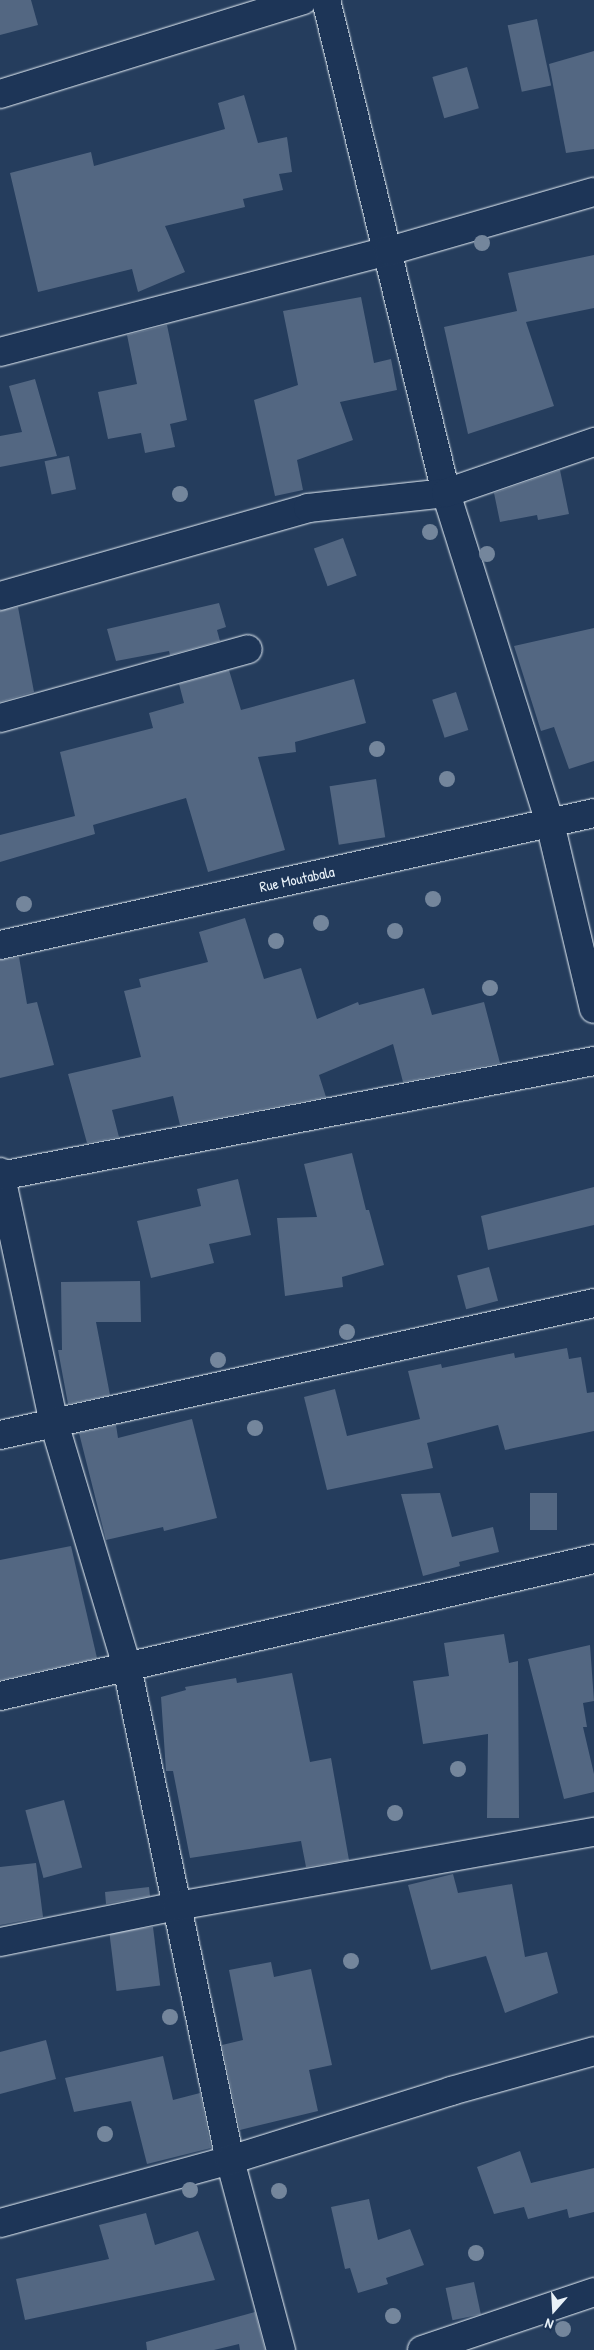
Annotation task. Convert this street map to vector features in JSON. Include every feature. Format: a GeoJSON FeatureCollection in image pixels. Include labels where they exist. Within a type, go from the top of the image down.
{"type":"FeatureCollection","features":[{"type":"Feature","properties":{"kind":"street"},"geometry":{"type":"LineString","coordinates":[[0,94],[303,0]]}},
{"type":"Feature","properties":{"kind":"street"},"geometry":{"type":"LineString","coordinates":[[326,0],[389,250],[446,493],[550,823],[594,1009]]}},
{"type":"Feature","properties":{"kind":"street"},"geometry":{"type":"LineString","coordinates":[[0,352],[389,250],[594,192]]}},
{"type":"Feature","properties":{"kind":"street"},"geometry":{"type":"LineString","coordinates":[[0,596],[308,508],[446,493],[594,442]]}},
{"type":"Feature","properties":{"kind":"street"},"geometry":{"type":"LineString","coordinates":[[0,718],[248,648]]}},
{"type":"Feature","properties":{"kind":"street","name":"Rue Moutabala"},"geometry":{"type":"LineString","coordinates":[[0,945],[594,813]]}},
{"type":"Feature","properties":{"kind":"street"},"geometry":{"type":"LineString","coordinates":[[281,2350],[230,2160],[127,1667],[54,1423],[0,1175],[594,1061]]}},
{"type":"Feature","properties":{"kind":"street"},"geometry":{"type":"LineString","coordinates":[[0,1434],[594,1303]]}},
{"type":"Feature","properties":{"kind":"street"},"geometry":{"type":"LineString","coordinates":[[0,1696],[594,1559]]}},
{"type":"Feature","properties":{"kind":"street"},"geometry":{"type":"LineString","coordinates":[[0,1942],[177,1906],[594,1832]]}},
{"type":"Feature","properties":{"kind":"street"},"geometry":{"type":"LineString","coordinates":[[0,2223],[230,2160],[451,2091],[594,2051]]}},
{"type":"Feature","properties":{"kind":"street"},"geometry":{"type":"LineString","coordinates":[[422,2350],[594,2292]]}},
{"type":"Feature","properties":{"kind":"building"},"geometry":{"type":"Polygon","coordinates":[[[0,0],[31,0],[38,25],[0,35],[0,0]]]}},
{"type":"Feature","properties":{"kind":"building"},"geometry":{"type":"Polygon","coordinates":[[[537,19],[551,86],[522,92],[508,25],[537,19]]]}},
{"type":"Feature","properties":{"kind":"building"},"geometry":{"type":"Polygon","coordinates":[[[594,51],[594,149],[566,153],[549,64],[594,51]]]}},
{"type":"Feature","properties":{"kind":"building"},"geometry":{"type":"Polygon","coordinates":[[[467,67],[479,108],[444,118],[432,77],[467,67]]]}},
{"type":"Feature","properties":{"kind":"building"},"geometry":{"type":"Polygon","coordinates":[[[244,95],[258,143],[287,137],[292,172],[279,174],[283,190],[243,199],[245,207],[165,226],[185,272],[138,292],[132,269],[38,292],[10,173],[91,152],[94,166],[225,129],[218,103],[244,95]]]}},
{"type":"Feature","properties":{"kind":"building"},"geometry":{"type":"Polygon","coordinates":[[[594,255],[594,308],[526,322],[554,406],[468,434],[444,327],[517,311],[508,273],[594,255]]]}},
{"type":"Feature","properties":{"kind":"building"},"geometry":{"type":"Polygon","coordinates":[[[361,297],[374,363],[391,359],[397,390],[340,402],[353,440],[297,460],[303,490],[275,496],[254,400],[298,385],[283,311],[361,297]]]}},
{"type":"Feature","properties":{"kind":"building"},"geometry":{"type":"Polygon","coordinates":[[[167,325],[187,420],[170,424],[175,447],[145,453],[141,433],[108,439],[98,392],[137,384],[127,335],[167,325]]]}},
{"type":"Feature","properties":{"kind":"building"},"geometry":{"type":"Polygon","coordinates":[[[35,379],[57,456],[0,467],[0,436],[22,432],[9,386],[35,379]]]}},
{"type":"Feature","properties":{"kind":"building"},"geometry":{"type":"Polygon","coordinates":[[[69,456],[76,489],[52,494],[45,461],[69,456]]]}},
{"type":"Feature","properties":{"kind":"building"},"geometry":{"type":"Polygon","coordinates":[[[560,470],[569,514],[538,520],[537,515],[500,522],[494,493],[560,470]]]}},
{"type":"Feature","properties":{"kind":"building"},"geometry":{"type":"Polygon","coordinates":[[[343,538],[357,576],[328,586],[314,549],[343,538]]]}},
{"type":"Feature","properties":{"kind":"building"},"geometry":{"type":"Polygon","coordinates":[[[219,603],[226,627],[217,630],[220,641],[170,655],[169,651],[116,661],[107,629],[219,603]]]}},
{"type":"Feature","properties":{"kind":"building"},"geometry":{"type":"Polygon","coordinates":[[[18,607],[34,692],[0,702],[0,611],[18,607]]]}},
{"type":"Feature","properties":{"kind":"building"},"geometry":{"type":"Polygon","coordinates":[[[594,628],[594,761],[569,769],[554,727],[541,731],[514,646],[594,628]]]}},
{"type":"Feature","properties":{"kind":"building"},"geometry":{"type":"Polygon","coordinates":[[[229,670],[241,710],[354,679],[366,723],[295,742],[296,752],[258,757],[285,850],[208,872],[186,798],[93,825],[95,834],[0,862],[0,835],[75,816],[60,752],[153,728],[149,713],[184,703],[179,684],[229,670]]]}},
{"type":"Feature","properties":{"kind":"building"},"geometry":{"type":"Polygon","coordinates":[[[456,692],[468,730],[445,738],[432,700],[456,692]]]}},
{"type":"Feature","properties":{"kind":"building"},"geometry":{"type":"Polygon","coordinates":[[[376,779],[385,837],[339,845],[330,786],[376,779]]]}},
{"type":"Feature","properties":{"kind":"building"},"geometry":{"type":"Polygon","coordinates":[[[245,918],[264,979],[301,968],[317,1019],[358,1002],[359,1005],[424,988],[432,1015],[484,1002],[500,1063],[403,1082],[393,1044],[319,1075],[326,1097],[180,1125],[173,1096],[112,1110],[119,1137],[87,1143],[68,1074],[141,1057],[124,991],[141,987],[139,979],[208,962],[199,932],[245,918]]]}},
{"type":"Feature","properties":{"kind":"building"},"geometry":{"type":"Polygon","coordinates":[[[19,957],[27,1004],[37,1002],[54,1065],[0,1078],[0,960],[19,957]]]}},
{"type":"Feature","properties":{"kind":"building"},"geometry":{"type":"Polygon","coordinates":[[[352,1153],[366,1210],[369,1210],[384,1265],[342,1277],[343,1287],[285,1296],[277,1218],[317,1217],[304,1164],[352,1153]]]}},
{"type":"Feature","properties":{"kind":"building"},"geometry":{"type":"Polygon","coordinates":[[[238,1179],[251,1235],[209,1244],[214,1263],[151,1278],[137,1221],[201,1206],[197,1189],[238,1179]]]}},
{"type":"Feature","properties":{"kind":"building"},"geometry":{"type":"Polygon","coordinates":[[[594,1187],[594,1225],[488,1250],[481,1216],[594,1187]]]}},
{"type":"Feature","properties":{"kind":"building"},"geometry":{"type":"Polygon","coordinates":[[[489,1267],[498,1301],[466,1309],[457,1276],[489,1267]]]}},
{"type":"Feature","properties":{"kind":"building"},"geometry":{"type":"Polygon","coordinates":[[[140,1281],[141,1322],[96,1322],[110,1395],[68,1404],[58,1350],[62,1350],[61,1282],[140,1281]]]}},
{"type":"Feature","properties":{"kind":"building"},"geometry":{"type":"Polygon","coordinates":[[[567,1348],[569,1359],[581,1357],[587,1393],[594,1392],[594,1431],[505,1450],[498,1425],[427,1443],[433,1468],[327,1490],[304,1397],[335,1389],[347,1436],[420,1419],[408,1371],[441,1364],[442,1368],[514,1353],[515,1358],[567,1348]]]}},
{"type":"Feature","properties":{"kind":"building"},"geometry":{"type":"Polygon","coordinates":[[[192,1419],[217,1518],[164,1531],[163,1527],[106,1540],[79,1433],[116,1425],[118,1438],[192,1419]]]}},
{"type":"Feature","properties":{"kind":"building"},"geometry":{"type":"Polygon","coordinates":[[[440,1493],[452,1537],[493,1527],[499,1552],[459,1562],[460,1566],[423,1576],[401,1494],[440,1493]]]}},
{"type":"Feature","properties":{"kind":"building"},"geometry":{"type":"Polygon","coordinates":[[[530,1493],[557,1493],[557,1530],[530,1530],[530,1493]]]}},
{"type":"Feature","properties":{"kind":"building"},"geometry":{"type":"Polygon","coordinates":[[[71,1546],[97,1658],[0,1680],[0,1560],[71,1546]]]}},
{"type":"Feature","properties":{"kind":"building"},"geometry":{"type":"Polygon","coordinates":[[[504,1634],[509,1663],[518,1661],[519,1818],[487,1818],[488,1734],[423,1744],[413,1681],[449,1676],[444,1643],[504,1634]]]}},
{"type":"Feature","properties":{"kind":"building"},"geometry":{"type":"Polygon","coordinates":[[[590,1645],[594,1701],[583,1703],[587,1727],[583,1727],[594,1774],[594,1792],[564,1799],[528,1659],[590,1645]]]}},
{"type":"Feature","properties":{"kind":"building"},"geometry":{"type":"Polygon","coordinates":[[[292,1673],[310,1762],[331,1758],[349,1860],[306,1867],[301,1841],[190,1858],[173,1771],[166,1771],[161,1697],[186,1690],[185,1687],[236,1678],[237,1683],[292,1673]]]}},
{"type":"Feature","properties":{"kind":"building"},"geometry":{"type":"Polygon","coordinates":[[[64,1800],[82,1868],[43,1878],[25,1810],[64,1800]]]}},
{"type":"Feature","properties":{"kind":"building"},"geometry":{"type":"Polygon","coordinates":[[[36,1863],[43,1917],[0,1925],[0,1867],[36,1863]]]}},
{"type":"Feature","properties":{"kind":"building"},"geometry":{"type":"Polygon","coordinates":[[[453,1874],[458,1893],[512,1884],[525,1957],[547,1952],[558,1993],[505,2013],[486,1956],[431,1970],[408,1885],[453,1874]]]}},
{"type":"Feature","properties":{"kind":"building"},"geometry":{"type":"Polygon","coordinates":[[[149,1887],[150,1896],[106,1904],[105,1892],[149,1887]]]}},
{"type":"Feature","properties":{"kind":"building"},"geometry":{"type":"Polygon","coordinates":[[[153,1927],[160,1986],[117,1991],[109,1932],[153,1927]]]}},
{"type":"Feature","properties":{"kind":"building"},"geometry":{"type":"Polygon","coordinates":[[[271,1962],[274,1977],[311,1969],[332,2065],[309,2070],[318,2111],[240,2130],[222,2045],[243,2040],[229,1970],[271,1962]]]}},
{"type":"Feature","properties":{"kind":"building"},"geometry":{"type":"Polygon","coordinates":[[[46,2040],[56,2079],[0,2094],[0,2052],[46,2040]]]}},
{"type":"Feature","properties":{"kind":"building"},"geometry":{"type":"Polygon","coordinates":[[[163,2056],[173,2100],[200,2093],[211,2148],[147,2164],[131,2101],[74,2112],[65,2078],[163,2056]]]}},
{"type":"Feature","properties":{"kind":"building"},"geometry":{"type":"Polygon","coordinates":[[[520,2151],[531,2183],[594,2168],[594,2212],[569,2218],[567,2209],[528,2219],[524,2207],[494,2214],[477,2167],[520,2151]]]}},
{"type":"Feature","properties":{"kind":"building"},"geometry":{"type":"Polygon","coordinates":[[[369,2199],[378,2240],[410,2229],[424,2265],[386,2278],[388,2284],[358,2293],[350,2268],[345,2269],[331,2207],[369,2199]]]}},
{"type":"Feature","properties":{"kind":"building"},"geometry":{"type":"Polygon","coordinates":[[[146,2213],[155,2245],[198,2231],[215,2280],[25,2320],[16,2279],[109,2259],[99,2225],[146,2213]]]}},
{"type":"Feature","properties":{"kind":"building"},"geometry":{"type":"Polygon","coordinates":[[[474,2282],[481,2314],[452,2320],[446,2288],[474,2282]]]}},
{"type":"Feature","properties":{"kind":"building"},"geometry":{"type":"Polygon","coordinates":[[[255,2312],[265,2350],[240,2350],[239,2344],[214,2350],[147,2350],[146,2342],[255,2312]]]}}]}
